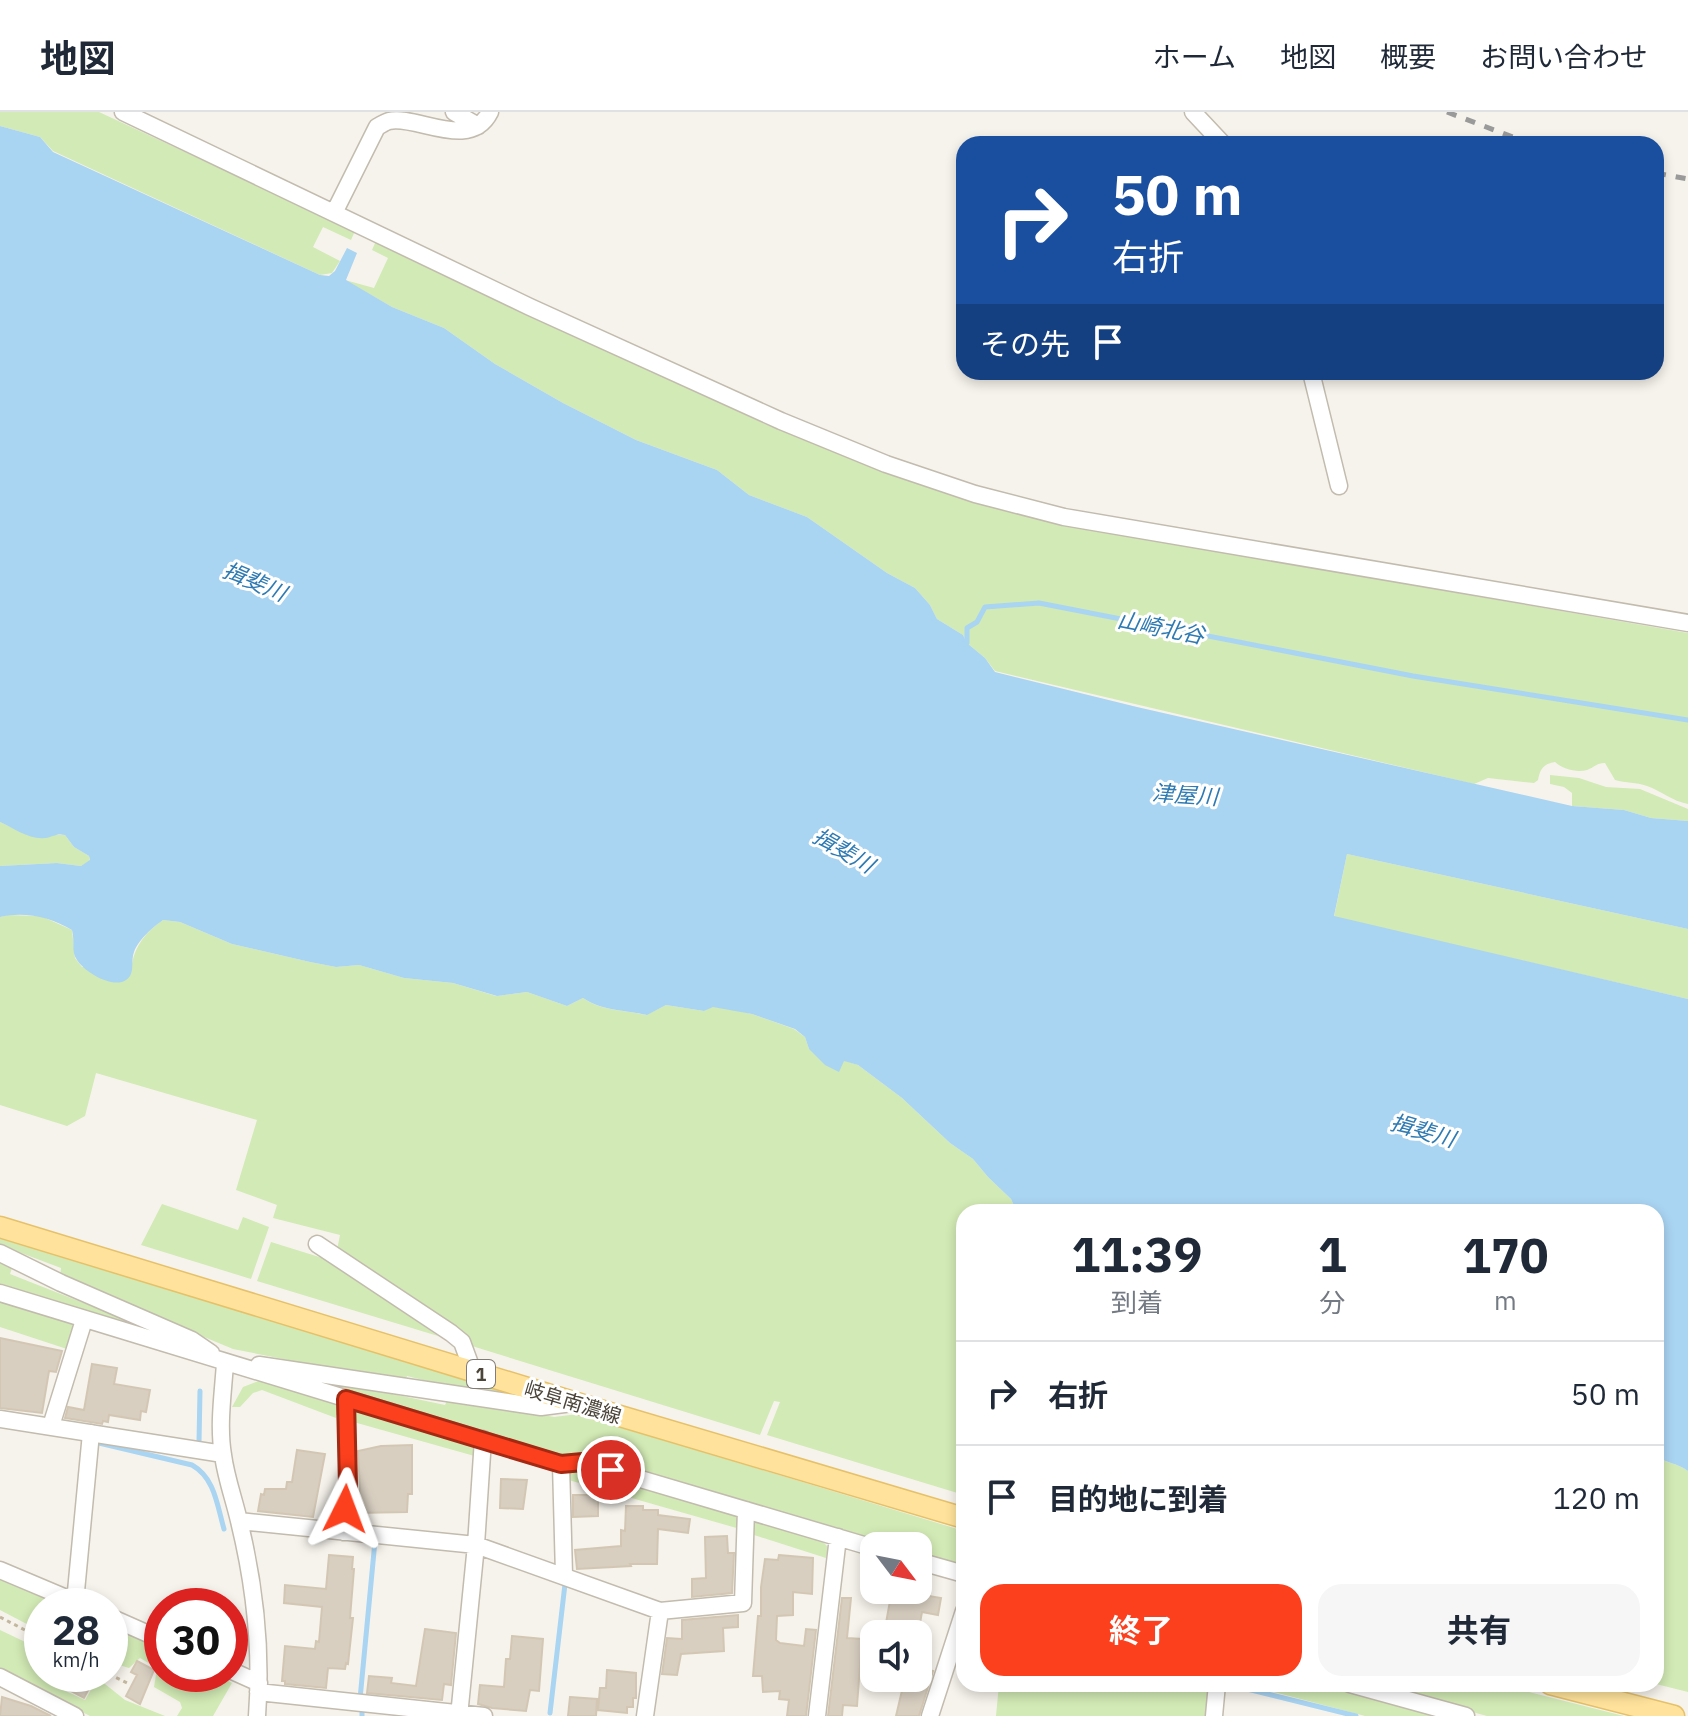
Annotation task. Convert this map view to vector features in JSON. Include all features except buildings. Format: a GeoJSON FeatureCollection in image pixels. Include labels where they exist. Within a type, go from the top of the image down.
{"type":"FeatureCollection","features":[{"type":"Feature","properties":{"kind":"main road","name":"岐阜南濃線"},"geometry":{"type":"LineString","coordinates":[[0,1227],[956,1516]]}},
{"type":"Feature","properties":{"kind":"main road"},"geometry":{"type":"LineString","coordinates":[[1581,1692],[1674,1716]]}},
{"type":"Feature","properties":{"kind":"street"},"geometry":{"type":"LineString","coordinates":[[123,112],[530,307],[781,421],[886,464],[975,494],[1064,517],[1688,623]]}},
{"type":"Feature","properties":{"kind":"street"},"geometry":{"type":"LineString","coordinates":[[454,112],[478,126]]}},
{"type":"Feature","properties":{"kind":"street"},"geometry":{"type":"LineString","coordinates":[[334,213],[377,127],[391,120],[452,131],[478,126],[490,112]]}},
{"type":"Feature","properties":{"kind":"street"},"geometry":{"type":"LineString","coordinates":[[1193,112],[1216,136]]}},
{"type":"Feature","properties":{"kind":"street"},"geometry":{"type":"LineString","coordinates":[[1313,380],[1339,486]]}},
{"type":"Feature","properties":{"kind":"street"},"geometry":{"type":"LineString","coordinates":[[317,1244],[462,1342],[473,1372]]}},
{"type":"Feature","properties":{"kind":"street"},"geometry":{"type":"LineString","coordinates":[[0,1253],[192,1340],[225,1363],[266,1365],[541,1407],[575,1403]]}},
{"type":"Feature","properties":{"kind":"street"},"geometry":{"type":"LineString","coordinates":[[0,1293],[561,1464],[583,1462],[860,1544]]}},
{"type":"Feature","properties":{"kind":"street"},"geometry":{"type":"LineString","coordinates":[[51,1426],[84,1320]]}},
{"type":"Feature","properties":{"kind":"street"},"geometry":{"type":"LineString","coordinates":[[225,1363],[221,1422],[223,1454],[257,1620],[257,1716]]}},
{"type":"Feature","properties":{"kind":"street"},"geometry":{"type":"LineString","coordinates":[[343,1532],[348,1486],[346,1399]]}},
{"type":"Feature","properties":{"kind":"street"},"geometry":{"type":"LineString","coordinates":[[0,1419],[223,1454]]}},
{"type":"Feature","properties":{"kind":"street"},"geometry":{"type":"LineString","coordinates":[[80,1588],[91,1433]]}},
{"type":"Feature","properties":{"kind":"street"},"geometry":{"type":"LineString","coordinates":[[459,1715],[483,1439]]}},
{"type":"Feature","properties":{"kind":"street"},"geometry":{"type":"LineString","coordinates":[[561,1464],[564,1575]]}},
{"type":"Feature","properties":{"kind":"street"},"geometry":{"type":"LineString","coordinates":[[239,1521],[476,1545],[660,1611],[743,1603],[746,1510]]}},
{"type":"Feature","properties":{"kind":"street"},"geometry":{"type":"LineString","coordinates":[[817,1716],[838,1537]]}},
{"type":"Feature","properties":{"kind":"street"},"geometry":{"type":"LineString","coordinates":[[932,1565],[956,1572]]}},
{"type":"Feature","properties":{"kind":"street"},"geometry":{"type":"LineString","coordinates":[[0,1570],[42,1588]]}},
{"type":"Feature","properties":{"kind":"street"},"geometry":{"type":"LineString","coordinates":[[645,1716],[660,1611]]}},
{"type":"Feature","properties":{"kind":"street"},"geometry":{"type":"LineString","coordinates":[[930,1716],[956,1636]]}},
{"type":"Feature","properties":{"kind":"street"},"geometry":{"type":"LineString","coordinates":[[0,1677],[70,1715]]}},
{"type":"Feature","properties":{"kind":"street"},"geometry":{"type":"LineString","coordinates":[[248,1681],[259,1687],[484,1716]]}},
{"type":"Feature","properties":{"kind":"street"},"geometry":{"type":"LineString","coordinates":[[1214,1716],[1216,1692]]}},
{"type":"Feature","properties":{"kind":"street"},"geometry":{"type":"LineString","coordinates":[[1379,1692],[1466,1716]]}},
{"type":"Feature","properties":{"kind":"path"},"geometry":{"type":"LineString","coordinates":[[0,1617],[24,1630]]}},
{"type":"Feature","properties":{"kind":"green space"},"geometry":{"type":"Polygon","coordinates":[[[0,112],[99,112],[355,231],[351,240],[323,227],[313,247],[340,261],[332,273],[320,275],[53,151],[40,137],[0,126],[0,112]]]}},
{"type":"Feature","properties":{"kind":"green space"},"geometry":{"type":"Polygon","coordinates":[[[376,241],[765,424],[878,470],[968,500],[1066,525],[1688,633],[1688,804],[1647,786],[1615,780],[1605,763],[1578,771],[1555,762],[1543,768],[1534,783],[1488,778],[1474,784],[995,671],[963,635],[937,619],[915,588],[887,573],[807,517],[749,495],[717,470],[636,440],[563,403],[495,364],[444,328],[392,307],[345,280],[374,288],[388,258],[372,250],[376,241]]]}},
{"type":"Feature","properties":{"kind":"green space"},"geometry":{"type":"Polygon","coordinates":[[[1550,775],[1579,778],[1606,787],[1640,789],[1688,809],[1688,821],[1651,818],[1624,810],[1572,806],[1572,793],[1564,787],[1550,784],[1550,775]]]}},
{"type":"Feature","properties":{"kind":"green space"},"geometry":{"type":"Polygon","coordinates":[[[0,822],[28,835],[65,835],[74,847],[89,856],[90,861],[81,866],[57,863],[0,866],[0,822]]]}},
{"type":"Feature","properties":{"kind":"green space"},"geometry":{"type":"Polygon","coordinates":[[[1347,854],[1688,929],[1688,999],[1334,917],[1347,854]]]}},
{"type":"Feature","properties":{"kind":"green space"},"geometry":{"type":"Polygon","coordinates":[[[41,916],[72,930],[75,958],[82,967],[132,964],[139,945],[152,929],[163,920],[180,922],[232,944],[336,967],[359,965],[404,978],[453,983],[496,996],[527,992],[567,1006],[583,998],[605,1008],[646,1015],[666,1005],[704,1011],[713,1006],[731,1009],[794,1029],[805,1037],[809,1049],[858,1065],[973,1159],[1013,1204],[956,1204],[956,1493],[767,1435],[780,1402],[774,1401],[760,1435],[472,1346],[455,1328],[337,1250],[340,1235],[273,1218],[277,1205],[236,1190],[257,1120],[96,1073],[85,1116],[67,1126],[0,1105],[0,917],[41,916]]]}},
{"type":"Feature","properties":{"kind":"green space"},"geometry":{"type":"Polygon","coordinates":[[[162,1204],[238,1230],[243,1217],[269,1227],[251,1279],[141,1245],[162,1204]]]}},
{"type":"Feature","properties":{"kind":"green space"},"geometry":{"type":"Polygon","coordinates":[[[0,1237],[535,1400],[466,1391],[407,1376],[404,1383],[233,1349],[60,1277],[61,1268],[0,1245],[0,1237]]]}},
{"type":"Feature","properties":{"kind":"green space"},"geometry":{"type":"Polygon","coordinates":[[[271,1242],[332,1261],[438,1336],[257,1281],[271,1242]]]}},
{"type":"Feature","properties":{"kind":"green space"},"geometry":{"type":"Polygon","coordinates":[[[0,1259],[13,1265],[10,1274],[185,1343],[0,1287],[0,1259]]]}},
{"type":"Feature","properties":{"kind":"green space"},"geometry":{"type":"Polygon","coordinates":[[[0,1298],[72,1321],[76,1330],[70,1350],[0,1327],[0,1298]]]}},
{"type":"Feature","properties":{"kind":"green space"},"geometry":{"type":"Polygon","coordinates":[[[269,1368],[445,1405],[449,1397],[554,1417],[578,1414],[956,1529],[956,1565],[932,1557],[932,1532],[860,1532],[860,1536],[582,1454],[554,1454],[269,1368]]]}},
{"type":"Feature","properties":{"kind":"green space"},"geometry":{"type":"Polygon","coordinates":[[[264,1379],[332,1400],[338,1408],[336,1418],[262,1390],[253,1393],[240,1407],[232,1407],[243,1387],[264,1379]]]}},
{"type":"Feature","properties":{"kind":"green space"},"geometry":{"type":"Polygon","coordinates":[[[353,1408],[477,1447],[478,1457],[350,1421],[353,1408]]]}},
{"type":"Feature","properties":{"kind":"green space"},"geometry":{"type":"Polygon","coordinates":[[[1664,1460],[1688,1471],[1688,1692],[1664,1686],[1664,1460]]]}},
{"type":"Feature","properties":{"kind":"green space"},"geometry":{"type":"Polygon","coordinates":[[[572,1470],[735,1512],[741,1517],[740,1529],[565,1479],[572,1470]]]}},
{"type":"Feature","properties":{"kind":"green space"},"geometry":{"type":"Polygon","coordinates":[[[755,1520],[821,1540],[828,1547],[826,1558],[748,1533],[749,1524],[755,1520]]]}},
{"type":"Feature","properties":{"kind":"green space"},"geometry":{"type":"Polygon","coordinates":[[[0,1575],[29,1588],[24,1588],[24,1623],[0,1610],[0,1575]]]}},
{"type":"Feature","properties":{"kind":"green space"},"geometry":{"type":"Polygon","coordinates":[[[0,1630],[24,1641],[24,1682],[0,1670],[0,1630]]]}},
{"type":"Feature","properties":{"kind":"green space"},"geometry":{"type":"Polygon","coordinates":[[[128,1633],[144,1640],[144,1660],[140,1658],[129,1668],[128,1633]]]}},
{"type":"Feature","properties":{"kind":"green space"},"geometry":{"type":"Polygon","coordinates":[[[43,1692],[68,1692],[85,1700],[90,1692],[115,1692],[125,1700],[165,1716],[90,1716],[43,1692]]]}},
{"type":"Feature","properties":{"kind":"green space"},"geometry":{"type":"Polygon","coordinates":[[[163,1692],[227,1692],[213,1716],[177,1716],[182,1708],[180,1702],[163,1692]]]}},
{"type":"Feature","properties":{"kind":"green space"},"geometry":{"type":"Polygon","coordinates":[[[998,1692],[1208,1692],[1205,1716],[996,1716],[998,1692]]]}},
{"type":"Feature","properties":{"kind":"green space"},"geometry":{"type":"Polygon","coordinates":[[[1274,1692],[1351,1692],[1437,1716],[1365,1716],[1274,1692]]]}},
{"type":"Feature","properties":{"kind":"green space"},"geometry":{"type":"Polygon","coordinates":[[[1399,1692],[1529,1692],[1624,1716],[1487,1716],[1399,1692]]]}},
{"type":"Feature","properties":{"kind":"water"},"geometry":{"type":"Polygon","coordinates":[[[0,126],[40,137],[53,152],[320,275],[329,276],[335,271],[347,248],[357,253],[346,280],[392,307],[444,328],[495,364],[563,403],[636,440],[717,470],[749,495],[807,517],[887,573],[915,588],[937,619],[963,635],[995,672],[1572,806],[1624,810],[1651,818],[1688,821],[1688,929],[1347,854],[1334,916],[1688,999],[1688,1471],[1664,1460],[1664,1204],[1013,1204],[973,1159],[858,1065],[844,1061],[839,1072],[825,1065],[809,1049],[805,1037],[795,1029],[752,1014],[713,1007],[704,1011],[666,1005],[647,1015],[606,1008],[583,998],[567,1006],[527,992],[497,996],[453,983],[404,978],[359,965],[336,967],[310,962],[232,944],[180,922],[163,920],[136,947],[132,970],[125,981],[102,979],[77,960],[72,930],[37,916],[0,917],[0,866],[57,863],[81,866],[90,860],[89,856],[74,847],[65,835],[33,837],[0,822],[0,126]]]}},
{"type":"Feature","properties":{"kind":"waterway","name":"山崎北谷"},"geometry":{"type":"LineString","coordinates":[[961,645],[967,643],[967,628],[977,622],[985,607],[1039,603],[1413,676],[1688,720]]}},
{"type":"Feature","properties":{"kind":"waterway"},"geometry":{"type":"LineString","coordinates":[[199,1442],[200,1391]]}},
{"type":"Feature","properties":{"kind":"waterway"},"geometry":{"type":"LineString","coordinates":[[99,1443],[192,1465],[200,1470],[217,1502],[224,1529]]}},
{"type":"Feature","properties":{"kind":"waterway"},"geometry":{"type":"LineString","coordinates":[[360,1699],[375,1541]]}},
{"type":"Feature","properties":{"kind":"waterway"},"geometry":{"type":"LineString","coordinates":[[550,1713],[565,1584]]}},
{"type":"Feature","properties":{"kind":"waterway"},"geometry":{"type":"LineString","coordinates":[[1259,1692],[1356,1716]]}},
{"type":"Feature","properties":{"kind":"railway"},"geometry":{"type":"LineString","coordinates":[[1447,112],[1510,136]]}},
{"type":"Feature","properties":{"kind":"railway"},"geometry":{"type":"LineString","coordinates":[[1664,174],[1688,179]]}},
{"type":"Feature","properties":{"kind":"route"},"geometry":{"type":"LineString","coordinates":[[345,1509],[348,1486],[346,1399],[561,1464],[583,1462],[611,1470]]}},
{"type":"Feature","properties":{"kind":"water label","name":"揖斐川"},"geometry":{"type":"Point","coordinates":[255,581]}},
{"type":"Feature","properties":{"kind":"water label","name":"津屋川"},"geometry":{"type":"Point","coordinates":[1185,794]}},
{"type":"Feature","properties":{"kind":"water label","name":"揖斐川"},"geometry":{"type":"Point","coordinates":[844,850]}},
{"type":"Feature","properties":{"kind":"water label","name":"揖斐川"},"geometry":{"type":"Point","coordinates":[1423,1130]}}]}
